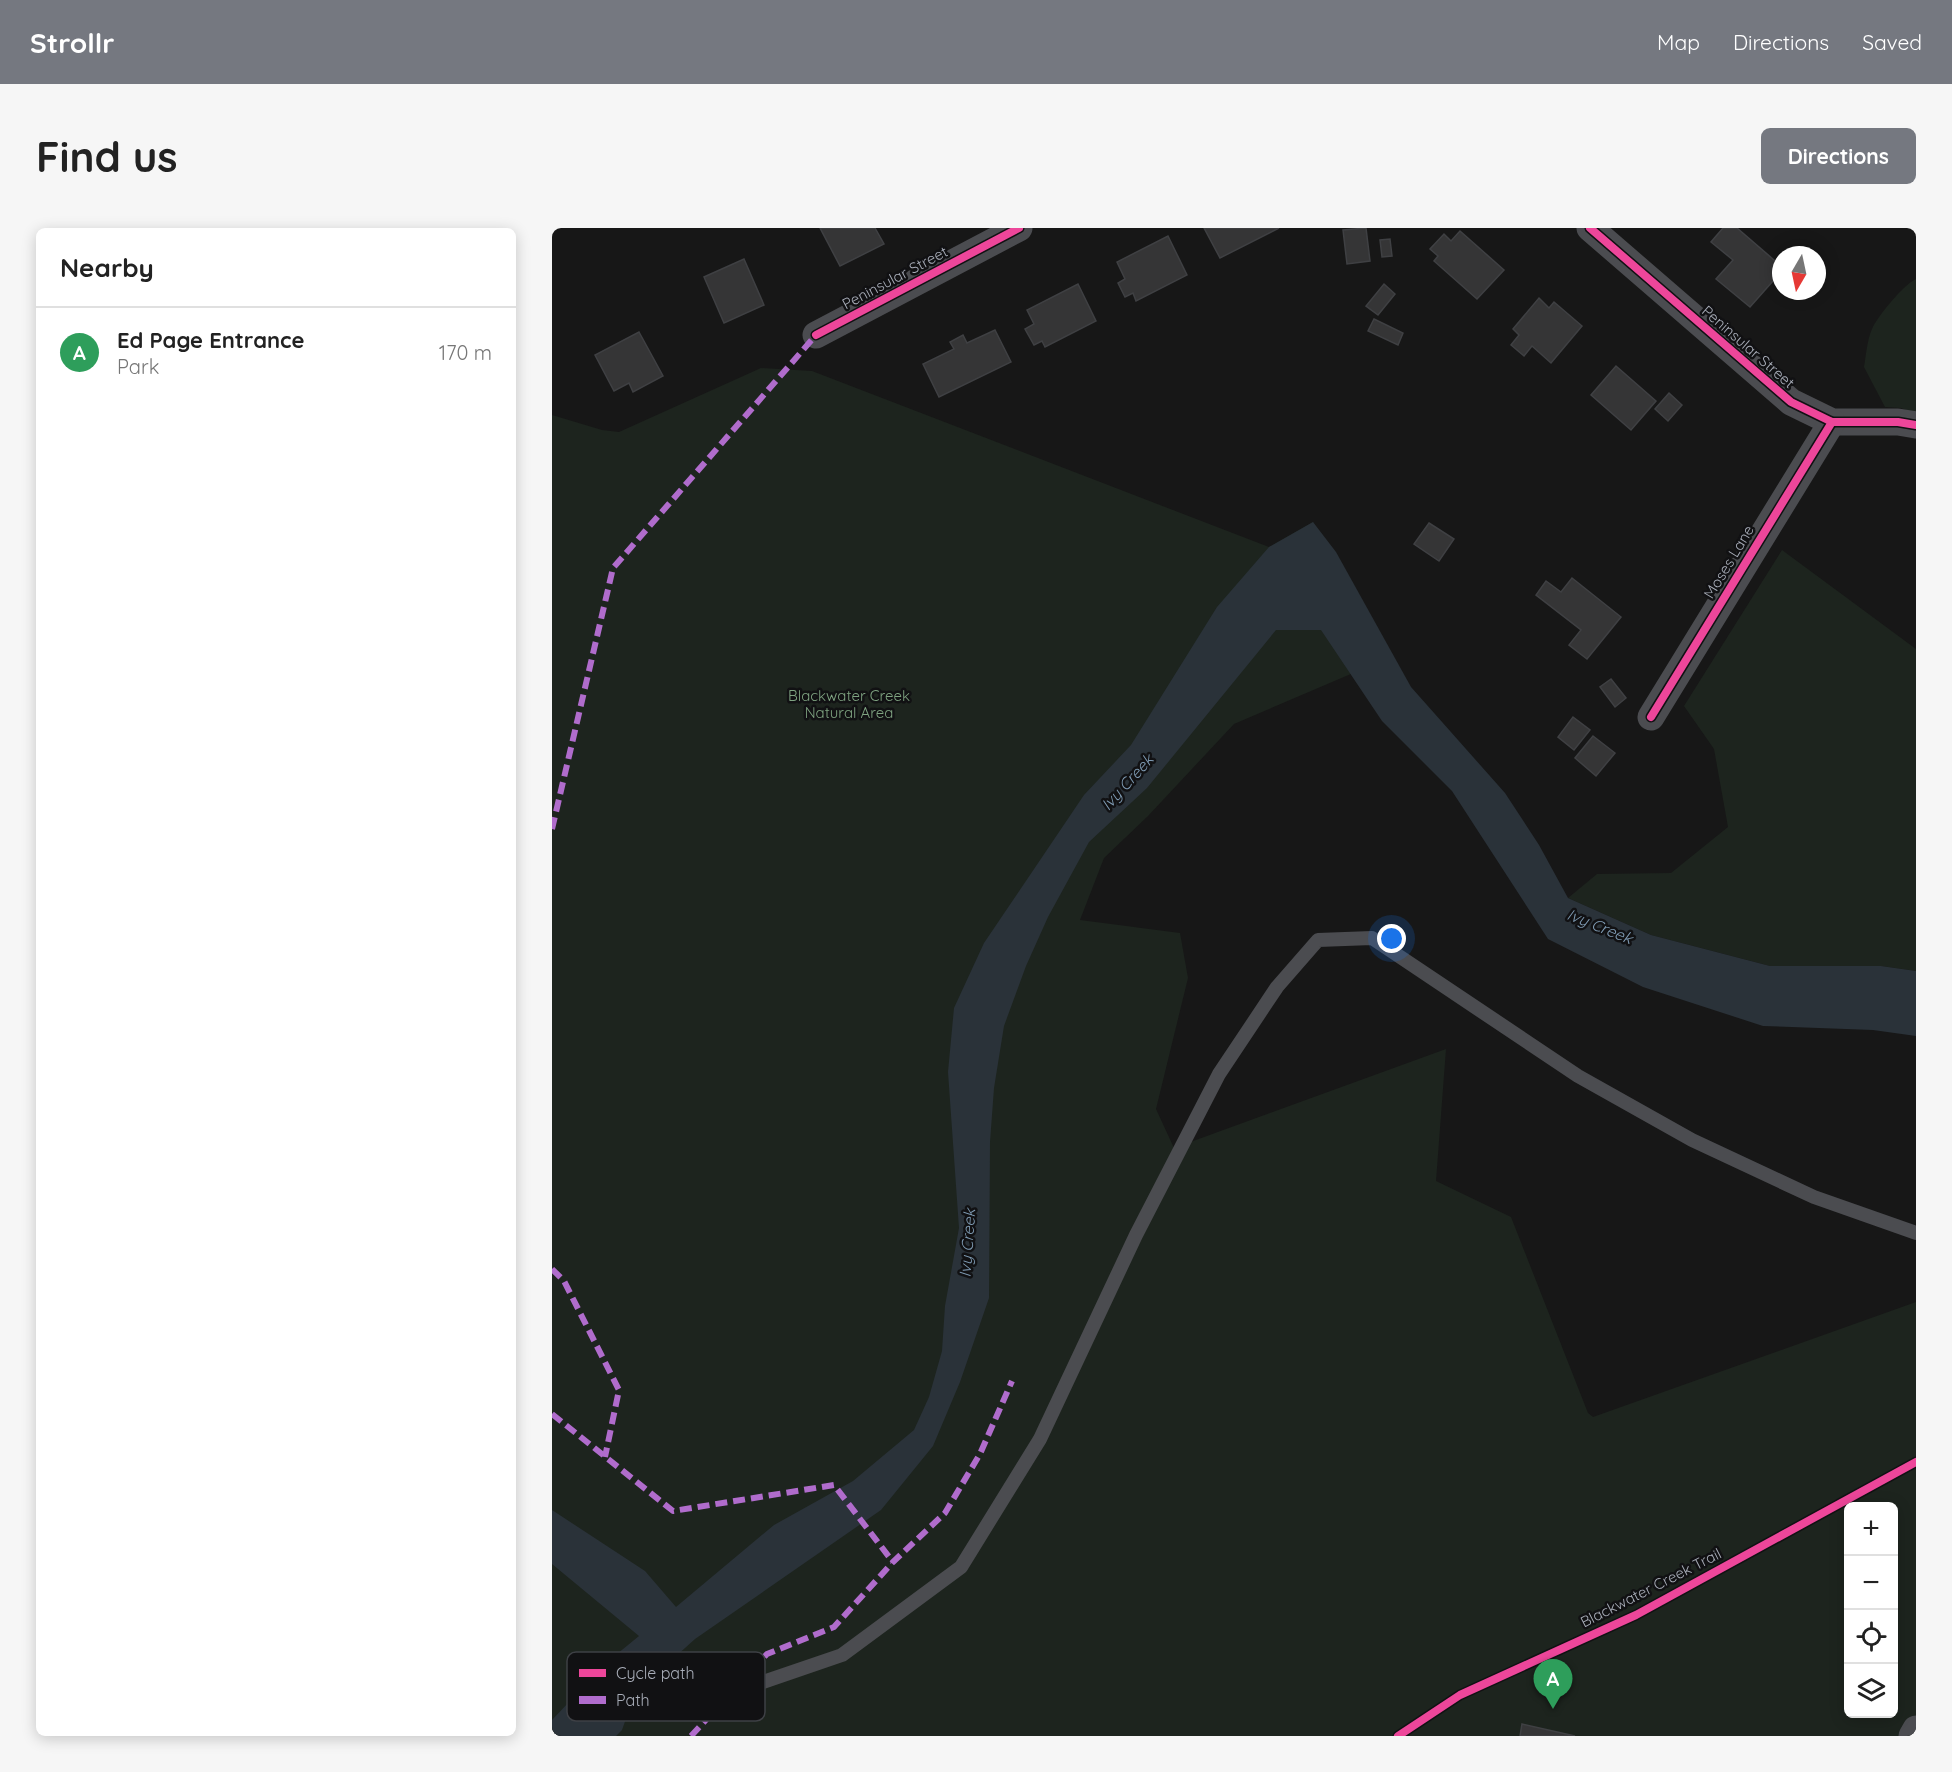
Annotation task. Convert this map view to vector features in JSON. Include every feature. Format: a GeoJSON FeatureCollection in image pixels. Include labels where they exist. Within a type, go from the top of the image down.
{"type":"FeatureCollection","features":[{"type":"Feature","properties":{"kind":"street","name":"Peninsular Street"},"geometry":{"type":"LineString","coordinates":[[816,335],[1019,228]]}},
{"type":"Feature","properties":{"kind":"street","name":"Peninsular Street"},"geometry":{"type":"LineString","coordinates":[[1590,228],[1791,402],[1832,422],[1898,422],[1916,425]]}},
{"type":"Feature","properties":{"kind":"street","name":"Moses Lane"},"geometry":{"type":"LineString","coordinates":[[1651,717],[1832,422]]}},
{"type":"Feature","properties":{"kind":"street"},"geometry":{"type":"LineString","coordinates":[[1912,1736],[1916,1729]]}},
{"type":"Feature","properties":{"kind":"lane"},"geometry":{"type":"LineString","coordinates":[[765,1681],[842,1655],[961,1567],[1040,1439],[1136,1234],[1219,1074],[1277,987],[1318,940],[1372,938],[1578,1076],[1692,1140],[1814,1197],[1916,1233]]}},
{"type":"Feature","properties":{"kind":"green space"},"geometry":{"type":"Polygon","coordinates":[[[1916,279],[1916,414],[1901,408],[1885,407],[1864,367],[1869,338],[1875,323],[1898,294],[1916,279]]]}},
{"type":"Feature","properties":{"kind":"green space","name":"Blackwater Creek Natural Area"},"geometry":{"type":"Polygon","coordinates":[[[761,368],[812,371],[1269,547],[1313,522],[1393,656],[1234,724],[1148,816],[1104,858],[1080,920],[1180,933],[1188,978],[1156,1109],[1174,1148],[1446,1049],[1436,1181],[1511,1217],[1588,1413],[1593,1417],[1916,1302],[1916,1727],[1910,1736],[552,1736],[552,415],[602,430],[619,432],[761,368]]]}},
{"type":"Feature","properties":{"kind":"green space"},"geometry":{"type":"Polygon","coordinates":[[[1782,550],[1916,649],[1916,971],[1881,966],[1770,966],[1651,935],[1568,898],[1597,874],[1671,873],[1728,827],[1714,749],[1684,706],[1782,550]]]}},
{"type":"Feature","properties":{"kind":"water","name":"Ivy Creek"},"geometry":{"type":"Polygon","coordinates":[[[1313,522],[1336,552],[1411,687],[1505,793],[1539,845],[1568,898],[1651,935],[1770,966],[1881,966],[1916,971],[1916,1036],[1873,1030],[1763,1026],[1643,987],[1548,939],[1452,791],[1382,721],[1321,630],[1276,630],[1147,788],[1089,842],[1048,917],[1026,966],[1004,1026],[994,1088],[990,1142],[989,1298],[960,1382],[933,1446],[881,1510],[695,1639],[681,1652],[619,1652],[639,1636],[552,1564],[552,1510],[645,1571],[676,1607],[774,1525],[853,1481],[914,1430],[929,1397],[942,1351],[945,1306],[959,1228],[948,1072],[954,1008],[984,943],[1084,795],[1131,745],[1217,607],[1269,547],[1313,522]]]}},
{"type":"Feature","properties":{"kind":"water"},"geometry":{"type":"Polygon","coordinates":[[[567,1704],[567,1721],[625,1721],[622,1730],[616,1736],[552,1736],[552,1720],[567,1704]]]}},
{"type":"Feature","properties":{"kind":"building"},"geometry":{"type":"Polygon","coordinates":[[[820,228],[875,228],[884,244],[840,266],[820,228]]]}},
{"type":"Feature","properties":{"kind":"building"},"geometry":{"type":"Polygon","coordinates":[[[1204,228],[1279,228],[1220,258],[1204,228]]]}},
{"type":"Feature","properties":{"kind":"building"},"geometry":{"type":"Polygon","coordinates":[[[1366,228],[1370,261],[1347,264],[1343,230],[1366,228]]]}},
{"type":"Feature","properties":{"kind":"building"},"geometry":{"type":"Polygon","coordinates":[[[1723,228],[1737,228],[1772,258],[1772,282],[1750,307],[1716,279],[1733,260],[1711,242],[1723,228]]]}},
{"type":"Feature","properties":{"kind":"building"},"geometry":{"type":"Polygon","coordinates":[[[1460,231],[1504,270],[1477,299],[1434,261],[1438,256],[1430,249],[1444,234],[1451,241],[1460,231]]]}},
{"type":"Feature","properties":{"kind":"building"},"geometry":{"type":"Polygon","coordinates":[[[1168,236],[1187,275],[1136,301],[1133,293],[1125,297],[1118,283],[1125,279],[1117,262],[1168,236]]]}},
{"type":"Feature","properties":{"kind":"building"},"geometry":{"type":"Polygon","coordinates":[[[1390,239],[1392,256],[1382,257],[1380,240],[1390,239]]]}},
{"type":"Feature","properties":{"kind":"building"},"geometry":{"type":"Polygon","coordinates":[[[744,259],[764,305],[724,323],[704,277],[744,259]]]}},
{"type":"Feature","properties":{"kind":"building"},"geometry":{"type":"Polygon","coordinates":[[[1078,284],[1096,321],[1045,347],[1042,341],[1034,345],[1025,329],[1034,324],[1027,310],[1078,284]]]}},
{"type":"Feature","properties":{"kind":"building"},"geometry":{"type":"Polygon","coordinates":[[[1384,284],[1395,294],[1378,315],[1366,306],[1384,284]]]}},
{"type":"Feature","properties":{"kind":"building"},"geometry":{"type":"Polygon","coordinates":[[[1539,298],[1549,308],[1554,302],[1582,326],[1551,363],[1532,346],[1524,356],[1511,345],[1519,335],[1513,329],[1539,298]]]}},
{"type":"Feature","properties":{"kind":"building"},"geometry":{"type":"Polygon","coordinates":[[[1374,319],[1403,333],[1398,345],[1368,331],[1374,319]]]}},
{"type":"Feature","properties":{"kind":"building"},"geometry":{"type":"Polygon","coordinates":[[[995,330],[1011,362],[939,397],[923,364],[954,349],[950,342],[963,335],[967,343],[995,330]]]}},
{"type":"Feature","properties":{"kind":"building"},"geometry":{"type":"Polygon","coordinates":[[[639,332],[663,376],[633,392],[629,383],[614,391],[595,355],[639,332]]]}},
{"type":"Feature","properties":{"kind":"building"},"geometry":{"type":"Polygon","coordinates":[[[1616,366],[1656,401],[1631,430],[1591,395],[1616,366]]]}},
{"type":"Feature","properties":{"kind":"building"},"geometry":{"type":"Polygon","coordinates":[[[1669,393],[1682,405],[1668,421],[1655,409],[1669,393]]]}},
{"type":"Feature","properties":{"kind":"building"},"geometry":{"type":"Polygon","coordinates":[[[1429,523],[1454,539],[1439,561],[1414,544],[1429,523]]]}},
{"type":"Feature","properties":{"kind":"building"},"geometry":{"type":"Polygon","coordinates":[[[1572,578],[1621,617],[1587,659],[1569,645],[1581,630],[1536,595],[1546,581],[1561,592],[1572,578]]]}},
{"type":"Feature","properties":{"kind":"building"},"geometry":{"type":"Polygon","coordinates":[[[1611,679],[1626,698],[1615,707],[1600,687],[1611,679]]]}},
{"type":"Feature","properties":{"kind":"building"},"geometry":{"type":"Polygon","coordinates":[[[1573,717],[1590,730],[1574,750],[1558,737],[1573,717]]]}},
{"type":"Feature","properties":{"kind":"building"},"geometry":{"type":"Polygon","coordinates":[[[1593,736],[1615,753],[1596,776],[1575,758],[1593,736]]]}},
{"type":"Feature","properties":{"kind":"building"},"geometry":{"type":"Polygon","coordinates":[[[1522,1724],[1575,1736],[1520,1736],[1522,1724]]]}},
{"type":"Feature","properties":{"kind":"marked path"},"geometry":{"type":"LineString","coordinates":[[552,829],[613,568],[816,335]]}},
{"type":"Feature","properties":{"kind":"marked path"},"geometry":{"type":"LineString","coordinates":[[552,1269],[564,1281],[619,1390],[605,1457]]}},
{"type":"Feature","properties":{"kind":"marked path"},"geometry":{"type":"LineString","coordinates":[[765,1656],[834,1627],[893,1562],[945,1513],[980,1454],[1012,1381]]}},
{"type":"Feature","properties":{"kind":"marked path"},"geometry":{"type":"LineString","coordinates":[[552,1414],[673,1511],[834,1485],[893,1562]]}},
{"type":"Feature","properties":{"kind":"marked path"},"geometry":{"type":"LineString","coordinates":[[691,1736],[705,1721]]}},
{"type":"Feature","properties":{"kind":"cycle path"},"geometry":{"type":"LineString","coordinates":[[816,335],[1019,228]]}},
{"type":"Feature","properties":{"kind":"cycle path"},"geometry":{"type":"LineString","coordinates":[[1590,228],[1791,402],[1832,422],[1898,422],[1916,425]]}},
{"type":"Feature","properties":{"kind":"cycle path"},"geometry":{"type":"LineString","coordinates":[[1651,717],[1832,422]]}},
{"type":"Feature","properties":{"kind":"cycle path","name":"Blackwater Creek Trail"},"geometry":{"type":"LineString","coordinates":[[1398,1736],[1460,1695],[1636,1615],[1916,1462]]}},
{"type":"Feature","properties":{"kind":"place","name":"Ed Page Entrance"},"geometry":{"type":"Point","coordinates":[1553,1709]}}]}
